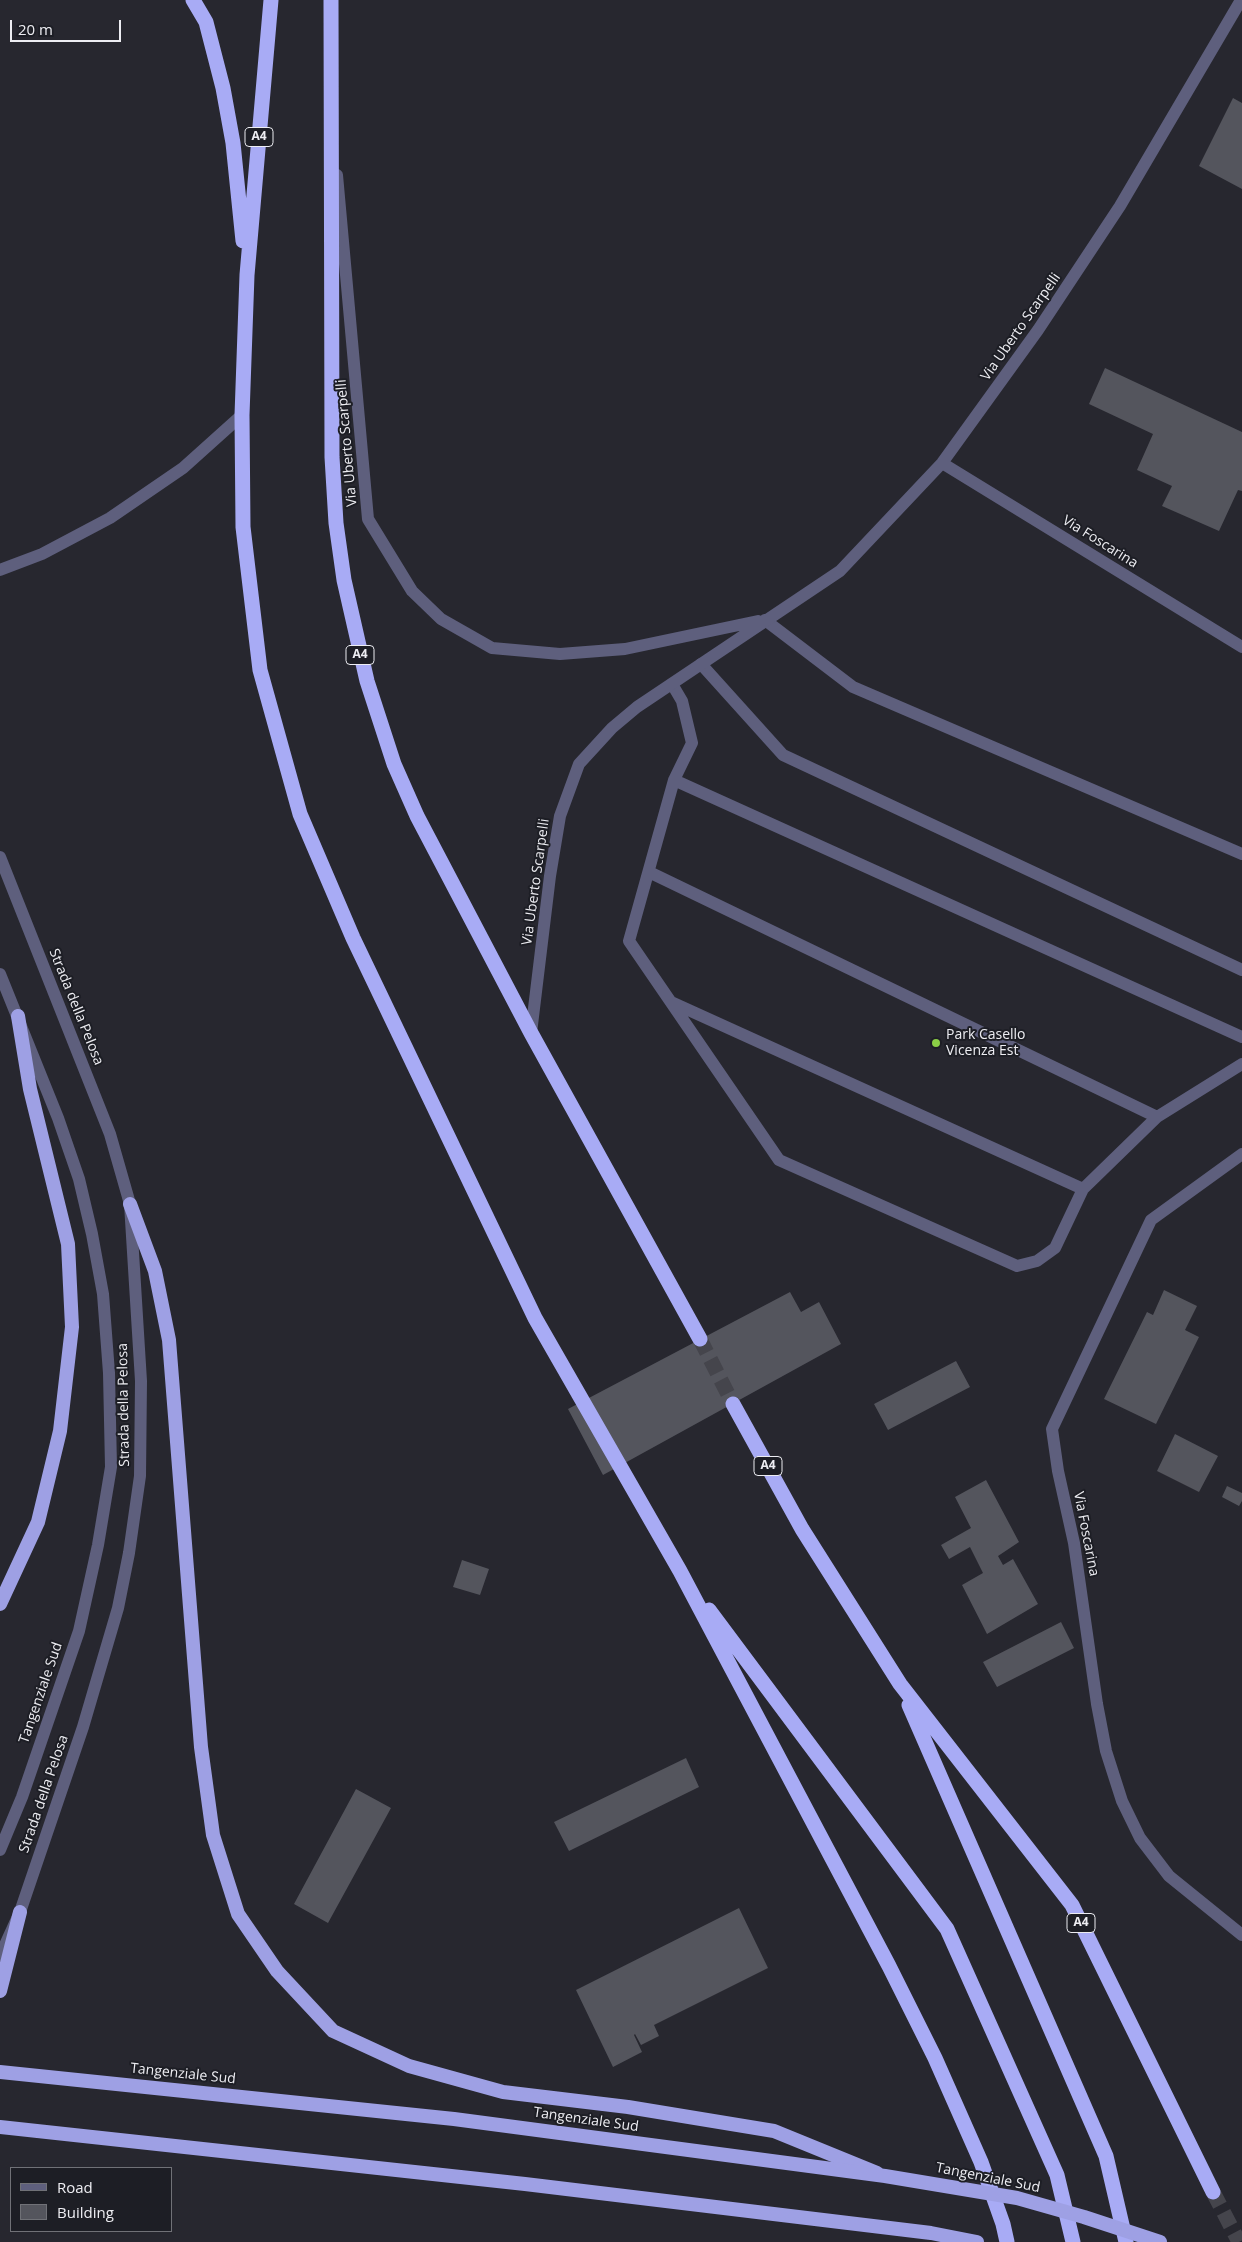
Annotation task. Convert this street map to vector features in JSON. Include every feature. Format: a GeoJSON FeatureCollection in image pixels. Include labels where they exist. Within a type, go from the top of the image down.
{"type":"FeatureCollection","features":[{"type":"Feature","properties":{"kind":"highway"},"geometry":{"type":"LineString","coordinates":[[193,0],[206,22],[223,88],[232,144],[247,275],[242,415],[243,527],[260,670],[300,814],[353,938],[535,1318],[680,1571],[889,1966],[935,2058],[981,2162],[1003,2224],[1007,2242]]}},
{"type":"Feature","properties":{"kind":"highway","name":"A4"},"geometry":{"type":"LineString","coordinates":[[247,275],[271,0]]}},
{"type":"Feature","properties":{"kind":"highway","name":"A4"},"geometry":{"type":"LineString","coordinates":[[331,0],[332,457],[336,523],[356,638],[366,681],[394,764],[417,816],[532,1033],[700,1339]]}},
{"type":"Feature","properties":{"kind":"highway"},"geometry":{"type":"LineString","coordinates":[[0,1604],[38,1522],[60,1431],[72,1327],[68,1244],[30,1089],[18,1016]]}},
{"type":"Feature","properties":{"kind":"highway"},"geometry":{"type":"LineString","coordinates":[[130,1204],[155,1271],[169,1340],[201,1747],[213,1835],[238,1914],[277,1971],[333,2031],[409,2066],[503,2092],[628,2107],[774,2131],[885,2176]]}},
{"type":"Feature","properties":{"kind":"highway","name":"A4"},"geometry":{"type":"LineString","coordinates":[[733,1404],[802,1528],[900,1684],[1072,1905],[1213,2192]]}},
{"type":"Feature","properties":{"kind":"highway"},"geometry":{"type":"LineString","coordinates":[[680,1571],[947,1930],[1058,2174],[1073,2242]]}},
{"type":"Feature","properties":{"kind":"highway"},"geometry":{"type":"LineString","coordinates":[[900,1684],[1106,2156],[1126,2242]]}},
{"type":"Feature","properties":{"kind":"highway"},"geometry":{"type":"LineString","coordinates":[[0,1991],[20,1912]]}},
{"type":"Feature","properties":{"kind":"highway","name":"Tangenziale Sud"},"geometry":{"type":"LineString","coordinates":[[0,2072],[454,2119],[885,2176],[1018,2198],[1160,2242]]}},
{"type":"Feature","properties":{"kind":"highway"},"geometry":{"type":"LineString","coordinates":[[0,2127],[535,2185],[931,2233],[977,2242]]}},
{"type":"Feature","properties":{"kind":"street","name":"Via Uberto Scarpelli"},"geometry":{"type":"LineString","coordinates":[[532,1033],[550,876],[560,816],[580,764],[612,728],[637,707],[840,571],[942,463],[1038,330],[1120,206],[1241,0]]}},
{"type":"Feature","properties":{"kind":"street","name":"Via Uberto Scarpelli"},"geometry":{"type":"LineString","coordinates":[[332,116],[368,519],[412,591],[441,619],[492,648],[560,654],[625,649],[765,620]]}},
{"type":"Feature","properties":{"kind":"street"},"geometry":{"type":"LineString","coordinates":[[0,570],[42,554],[110,518],[183,468],[242,415]]}},
{"type":"Feature","properties":{"kind":"street","name":"Via Foscarina"},"geometry":{"type":"LineString","coordinates":[[942,463],[1242,647]]}},
{"type":"Feature","properties":{"kind":"street"},"geometry":{"type":"LineString","coordinates":[[765,620],[853,687],[1242,854]]}},
{"type":"Feature","properties":{"kind":"street"},"geometry":{"type":"LineString","coordinates":[[701,664],[783,756],[1242,970]]}},
{"type":"Feature","properties":{"kind":"street"},"geometry":{"type":"LineString","coordinates":[[672,684],[682,701],[692,743],[674,780],[629,941],[779,1160],[1017,1266],[1037,1261],[1055,1248],[1083,1189],[1157,1117],[1242,1064]]}},
{"type":"Feature","properties":{"kind":"street"},"geometry":{"type":"LineString","coordinates":[[674,780],[1242,1037]]}},
{"type":"Feature","properties":{"kind":"street","name":"Strada della Pelosa"},"geometry":{"type":"LineString","coordinates":[[0,856],[110,1134],[130,1204],[141,1381],[140,1476],[129,1553],[118,1608],[83,1727],[20,1912],[0,1956]]}},
{"type":"Feature","properties":{"kind":"street"},"geometry":{"type":"LineString","coordinates":[[649,872],[1157,1117]]}},
{"type":"Feature","properties":{"kind":"street","name":"Strada della Pelosa"},"geometry":{"type":"LineString","coordinates":[[0,974],[18,1016],[79,1179],[103,1294],[109,1373],[111,1466],[98,1545],[79,1631]]}},
{"type":"Feature","properties":{"kind":"street"},"geometry":{"type":"LineString","coordinates":[[671,1002],[1083,1189]]}},
{"type":"Feature","properties":{"kind":"street","name":"Via Foscarina"},"geometry":{"type":"LineString","coordinates":[[1242,1154],[1151,1220],[1052,1429],[1058,1471],[1074,1543],[1097,1704],[1106,1751],[1122,1801],[1140,1838],[1169,1876],[1242,1935]]}},
{"type":"Feature","properties":{"kind":"street","name":"Tangenziale Sud"},"geometry":{"type":"LineString","coordinates":[[0,1850],[22,1797],[79,1631]]}},
{"type":"Feature","properties":{"kind":"building"},"geometry":{"type":"Polygon","coordinates":[[[1233,98],[1242,103],[1242,189],[1199,166],[1233,98]]]}},
{"type":"Feature","properties":{"kind":"building"},"geometry":{"type":"Polygon","coordinates":[[[1105,368],[1242,432],[1242,491],[1238,490],[1219,531],[1162,506],[1172,486],[1137,470],[1153,434],[1089,404],[1105,368]]]}},
{"type":"Feature","properties":{"kind":"building"},"geometry":{"type":"Polygon","coordinates":[[[1164,1290],[1197,1306],[1185,1330],[1199,1337],[1156,1424],[1104,1399],[1147,1312],[1153,1315],[1164,1290]]]}},
{"type":"Feature","properties":{"kind":"building"},"geometry":{"type":"Polygon","coordinates":[[[790,1292],[801,1312],[819,1302],[841,1344],[603,1475],[568,1409],[790,1292]]]}},
{"type":"Feature","properties":{"kind":"building"},"geometry":{"type":"Polygon","coordinates":[[[956,1361],[970,1387],[888,1430],[874,1404],[956,1361]]]}},
{"type":"Feature","properties":{"kind":"building"},"geometry":{"type":"Polygon","coordinates":[[[1175,1434],[1218,1456],[1199,1492],[1157,1471],[1175,1434]]]}},
{"type":"Feature","properties":{"kind":"building"},"geometry":{"type":"Polygon","coordinates":[[[986,1480],[1019,1542],[998,1556],[1003,1565],[1013,1559],[1038,1604],[987,1634],[962,1585],[983,1573],[970,1547],[949,1559],[941,1545],[971,1528],[955,1497],[986,1480]]]}},
{"type":"Feature","properties":{"kind":"building"},"geometry":{"type":"Polygon","coordinates":[[[1227,1486],[1242,1493],[1242,1501],[1239,1506],[1222,1497],[1227,1486]]]}},
{"type":"Feature","properties":{"kind":"building"},"geometry":{"type":"Polygon","coordinates":[[[462,1560],[489,1569],[480,1595],[453,1587],[462,1560]]]}},
{"type":"Feature","properties":{"kind":"building"},"geometry":{"type":"Polygon","coordinates":[[[1061,1622],[1074,1648],[997,1687],[983,1662],[1061,1622]]]}},
{"type":"Feature","properties":{"kind":"building"},"geometry":{"type":"Polygon","coordinates":[[[686,1758],[699,1787],[569,1851],[554,1822],[686,1758]]]}},
{"type":"Feature","properties":{"kind":"building"},"geometry":{"type":"Polygon","coordinates":[[[356,1789],[391,1808],[328,1923],[294,1904],[356,1789]]]}},
{"type":"Feature","properties":{"kind":"building"},"geometry":{"type":"Polygon","coordinates":[[[739,1908],[768,1968],[654,2025],[659,2036],[641,2045],[635,2034],[642,2052],[613,2067],[576,1990],[739,1908]]]}},
{"type":"Feature","properties":{"kind":"tunnel"},"geometry":{"type":"LineString","coordinates":[[700,1339],[733,1404]]}},
{"type":"Feature","properties":{"kind":"tunnel"},"geometry":{"type":"LineString","coordinates":[[1213,2192],[1239,2242]]}},
{"type":"Feature","properties":{"kind":"place","name":"Park Casello Vicenza Est"},"geometry":{"type":"Point","coordinates":[936,1043]}}]}
